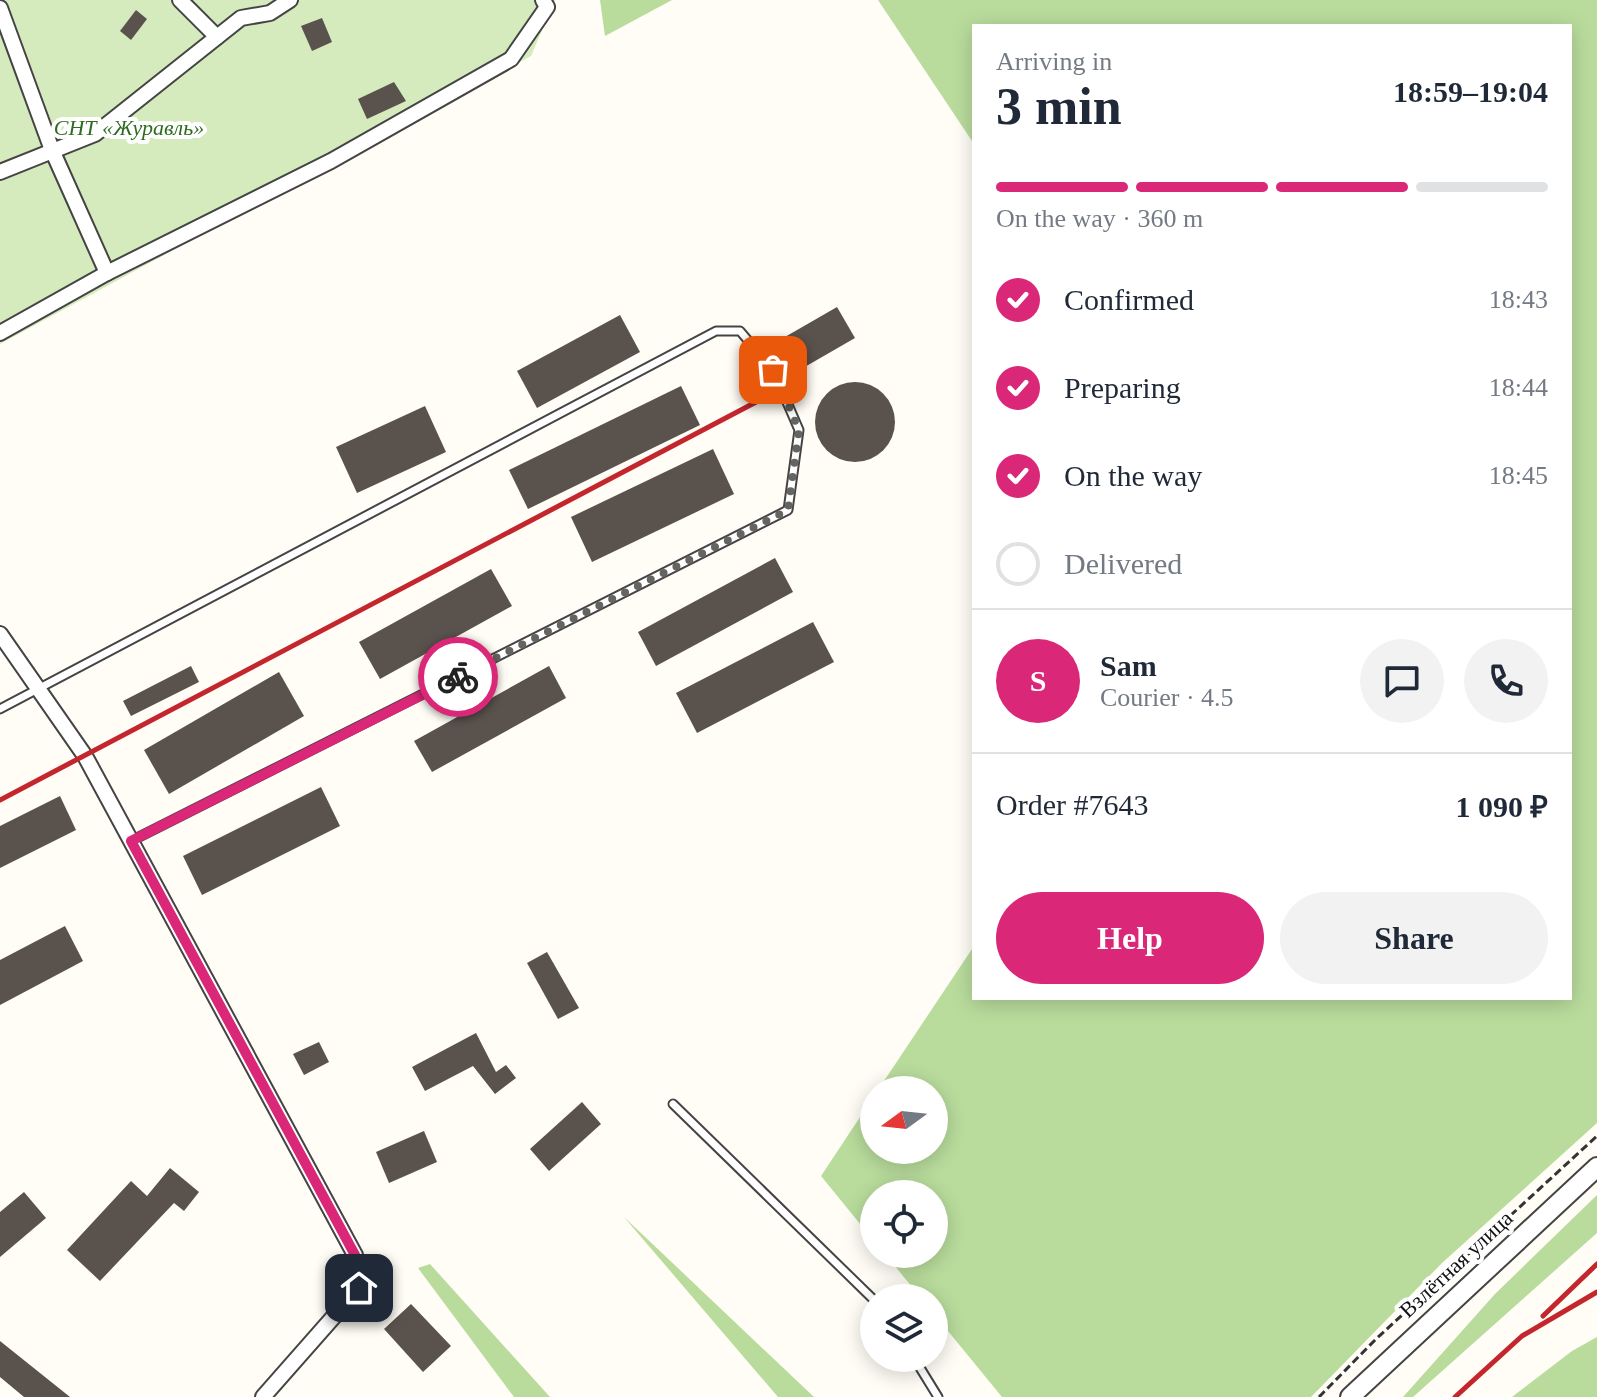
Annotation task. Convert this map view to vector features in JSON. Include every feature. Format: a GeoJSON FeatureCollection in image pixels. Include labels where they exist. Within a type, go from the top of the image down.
{"type":"FeatureCollection","features":[{"type":"Feature","properties":{"kind":"street"},"geometry":{"type":"LineString","coordinates":[[180,0],[217,37]]}},
{"type":"Feature","properties":{"kind":"street"},"geometry":{"type":"LineString","coordinates":[[0,172],[95,134],[241,18],[270,13],[290,0]]}},
{"type":"Feature","properties":{"kind":"street"},"geometry":{"type":"LineString","coordinates":[[0,333],[107,273],[331,161],[511,59],[547,7],[543,0]]}},
{"type":"Feature","properties":{"kind":"street"},"geometry":{"type":"LineString","coordinates":[[0,8],[52,150],[107,273]]}},
{"type":"Feature","properties":{"kind":"street"},"geometry":{"type":"LineString","coordinates":[[0,634],[85,756],[355,1255],[359,1288],[263,1397]]}},
{"type":"Feature","properties":{"kind":"street","name":"Взлётная улица"},"geometry":{"type":"LineString","coordinates":[[1350,1397],[1597,1167]]}},
{"type":"Feature","properties":{"kind":"lane"},"geometry":{"type":"LineString","coordinates":[[0,709],[716,331],[740,331],[773,370],[799,430],[788,510],[131,841]]}},
{"type":"Feature","properties":{"kind":"lane"},"geometry":{"type":"LineString","coordinates":[[673,1104],[860,1286]]}},
{"type":"Feature","properties":{"kind":"lane"},"geometry":{"type":"LineString","coordinates":[[923,1372],[938,1397]]}},
{"type":"Feature","properties":{"kind":"path"},"geometry":{"type":"LineString","coordinates":[[1319,1397],[1376,1339],[1597,1136]]}},
{"type":"Feature","properties":{"kind":"green space","name":"СНТ «Журавль»"},"geometry":{"type":"Polygon","coordinates":[[[0,0],[555,0],[531,56],[0,344],[0,0]]]}},
{"type":"Feature","properties":{"kind":"green space"},"geometry":{"type":"Polygon","coordinates":[[[600,0],[672,0],[605,36],[600,0]]]}},
{"type":"Feature","properties":{"kind":"green space"},"geometry":{"type":"Polygon","coordinates":[[[878,0],[1597,0],[1597,1123],[1442,1263],[1311,1397],[1002,1397],[948,1331],[948,1284],[910,1284],[896,1268],[948,1268],[948,1180],[860,1180],[860,1224],[821,1176],[860,1117],[860,1164],[948,1164],[948,1076],[887,1076],[972,949],[972,1000],[1572,1000],[1572,24],[972,24],[972,141],[878,0]]]}},
{"type":"Feature","properties":{"kind":"green space"},"geometry":{"type":"Polygon","coordinates":[[[1597,1195],[1597,1233],[1413,1397],[1403,1397],[1495,1294],[1597,1195]]]}},
{"type":"Feature","properties":{"kind":"green space"},"geometry":{"type":"Polygon","coordinates":[[[624,1217],[814,1397],[778,1397],[624,1217]]]}},
{"type":"Feature","properties":{"kind":"green space"},"geometry":{"type":"Polygon","coordinates":[[[430,1264],[550,1397],[514,1397],[418,1268],[430,1264]]]}},
{"type":"Feature","properties":{"kind":"green space"},"geometry":{"type":"Polygon","coordinates":[[[1597,1337],[1597,1397],[1512,1397],[1572,1351],[1597,1337]]]}},
{"type":"Feature","properties":{"kind":"building"},"geometry":{"type":"Polygon","coordinates":[[[136,10],[147,19],[131,40],[120,31],[136,10]]]}},
{"type":"Feature","properties":{"kind":"building"},"geometry":{"type":"Polygon","coordinates":[[[322,18],[332,42],[312,51],[301,26],[322,18]]]}},
{"type":"Feature","properties":{"kind":"building"},"geometry":{"type":"Polygon","coordinates":[[[394,82],[406,101],[367,119],[358,99],[394,82]]]}},
{"type":"Feature","properties":{"kind":"building"},"geometry":{"type":"Polygon","coordinates":[[[837,307],[855,338],[796,372],[778,341],[837,307]]]}},
{"type":"Feature","properties":{"kind":"building"},"geometry":{"type":"Polygon","coordinates":[[[620,315],[640,352],[537,408],[517,371],[620,315]]]}},
{"type":"Feature","properties":{"kind":"building"},"geometry":{"type":"Polygon","coordinates":[[[855,382],[870,385],[883,394],[892,407],[895,422],[892,437],[883,450],[870,459],[855,462],[840,459],[827,450],[818,437],[815,422],[818,407],[827,394],[840,385],[855,382]]]}},
{"type":"Feature","properties":{"kind":"building"},"geometry":{"type":"Polygon","coordinates":[[[681,386],[700,425],[528,509],[509,470],[681,386]]]}},
{"type":"Feature","properties":{"kind":"building"},"geometry":{"type":"Polygon","coordinates":[[[425,406],[446,452],[357,493],[336,447],[425,406]]]}},
{"type":"Feature","properties":{"kind":"building"},"geometry":{"type":"Polygon","coordinates":[[[713,449],[734,494],[592,562],[571,517],[713,449]]]}},
{"type":"Feature","properties":{"kind":"building"},"geometry":{"type":"Polygon","coordinates":[[[775,558],[793,592],[656,666],[638,632],[775,558]]]}},
{"type":"Feature","properties":{"kind":"building"},"geometry":{"type":"Polygon","coordinates":[[[491,569],[512,606],[380,679],[359,642],[491,569]]]}},
{"type":"Feature","properties":{"kind":"building"},"geometry":{"type":"Polygon","coordinates":[[[813,622],[834,662],[697,733],[676,693],[813,622]]]}},
{"type":"Feature","properties":{"kind":"building"},"geometry":{"type":"Polygon","coordinates":[[[191,666],[199,682],[131,716],[123,701],[191,666]]]}},
{"type":"Feature","properties":{"kind":"building"},"geometry":{"type":"Polygon","coordinates":[[[549,666],[566,698],[432,772],[414,741],[549,666]]]}},
{"type":"Feature","properties":{"kind":"building"},"geometry":{"type":"Polygon","coordinates":[[[279,672],[304,716],[169,794],[144,750],[279,672]]]}},
{"type":"Feature","properties":{"kind":"building"},"geometry":{"type":"Polygon","coordinates":[[[321,787],[340,826],[202,895],[183,856],[321,787]]]}},
{"type":"Feature","properties":{"kind":"building"},"geometry":{"type":"Polygon","coordinates":[[[60,796],[76,830],[0,868],[0,826],[60,796]]]}},
{"type":"Feature","properties":{"kind":"building"},"geometry":{"type":"Polygon","coordinates":[[[65,926],[83,961],[0,1005],[0,960],[65,926]]]}},
{"type":"Feature","properties":{"kind":"building"},"geometry":{"type":"Polygon","coordinates":[[[547,952],[579,1008],[558,1019],[527,963],[547,952]]]}},
{"type":"Feature","properties":{"kind":"building"},"geometry":{"type":"Polygon","coordinates":[[[476,1033],[496,1072],[506,1065],[516,1078],[495,1094],[473,1066],[425,1091],[412,1067],[476,1033]]]}},
{"type":"Feature","properties":{"kind":"building"},"geometry":{"type":"Polygon","coordinates":[[[319,1042],[329,1062],[304,1075],[293,1054],[319,1042]]]}},
{"type":"Feature","properties":{"kind":"building"},"geometry":{"type":"Polygon","coordinates":[[[582,1102],[601,1124],[549,1171],[530,1149],[582,1102]]]}},
{"type":"Feature","properties":{"kind":"building"},"geometry":{"type":"Polygon","coordinates":[[[424,1131],[437,1162],[389,1183],[376,1152],[424,1131]]]}},
{"type":"Feature","properties":{"kind":"building"},"geometry":{"type":"Polygon","coordinates":[[[170,1168],[199,1192],[184,1211],[174,1203],[100,1281],[67,1250],[131,1181],[147,1196],[170,1168]]]}},
{"type":"Feature","properties":{"kind":"building"},"geometry":{"type":"Polygon","coordinates":[[[24,1192],[46,1218],[0,1257],[0,1212],[24,1192]]]}},
{"type":"Feature","properties":{"kind":"building"},"geometry":{"type":"Polygon","coordinates":[[[411,1304],[451,1346],[423,1372],[384,1329],[411,1304]]]}},
{"type":"Feature","properties":{"kind":"building"},"geometry":{"type":"Polygon","coordinates":[[[0,1341],[70,1397],[24,1397],[0,1377],[0,1341]]]}},
{"type":"Feature","properties":{"kind":"railway"},"geometry":{"type":"LineString","coordinates":[[0,800],[758,401]]}},
{"type":"Feature","properties":{"kind":"railway"},"geometry":{"type":"LineString","coordinates":[[1543,1316],[1597,1264]]}},
{"type":"Feature","properties":{"kind":"railway"},"geometry":{"type":"LineString","coordinates":[[1455,1397],[1522,1336],[1597,1292]]}},
{"type":"Feature","properties":{"kind":"way so far"},"geometry":{"type":"LineString","coordinates":[[458,677],[788,510],[799,430],[773,370]]}},
{"type":"Feature","properties":{"kind":"route"},"geometry":{"type":"LineString","coordinates":[[359,1288],[355,1255],[131,841],[458,677]]}}]}
